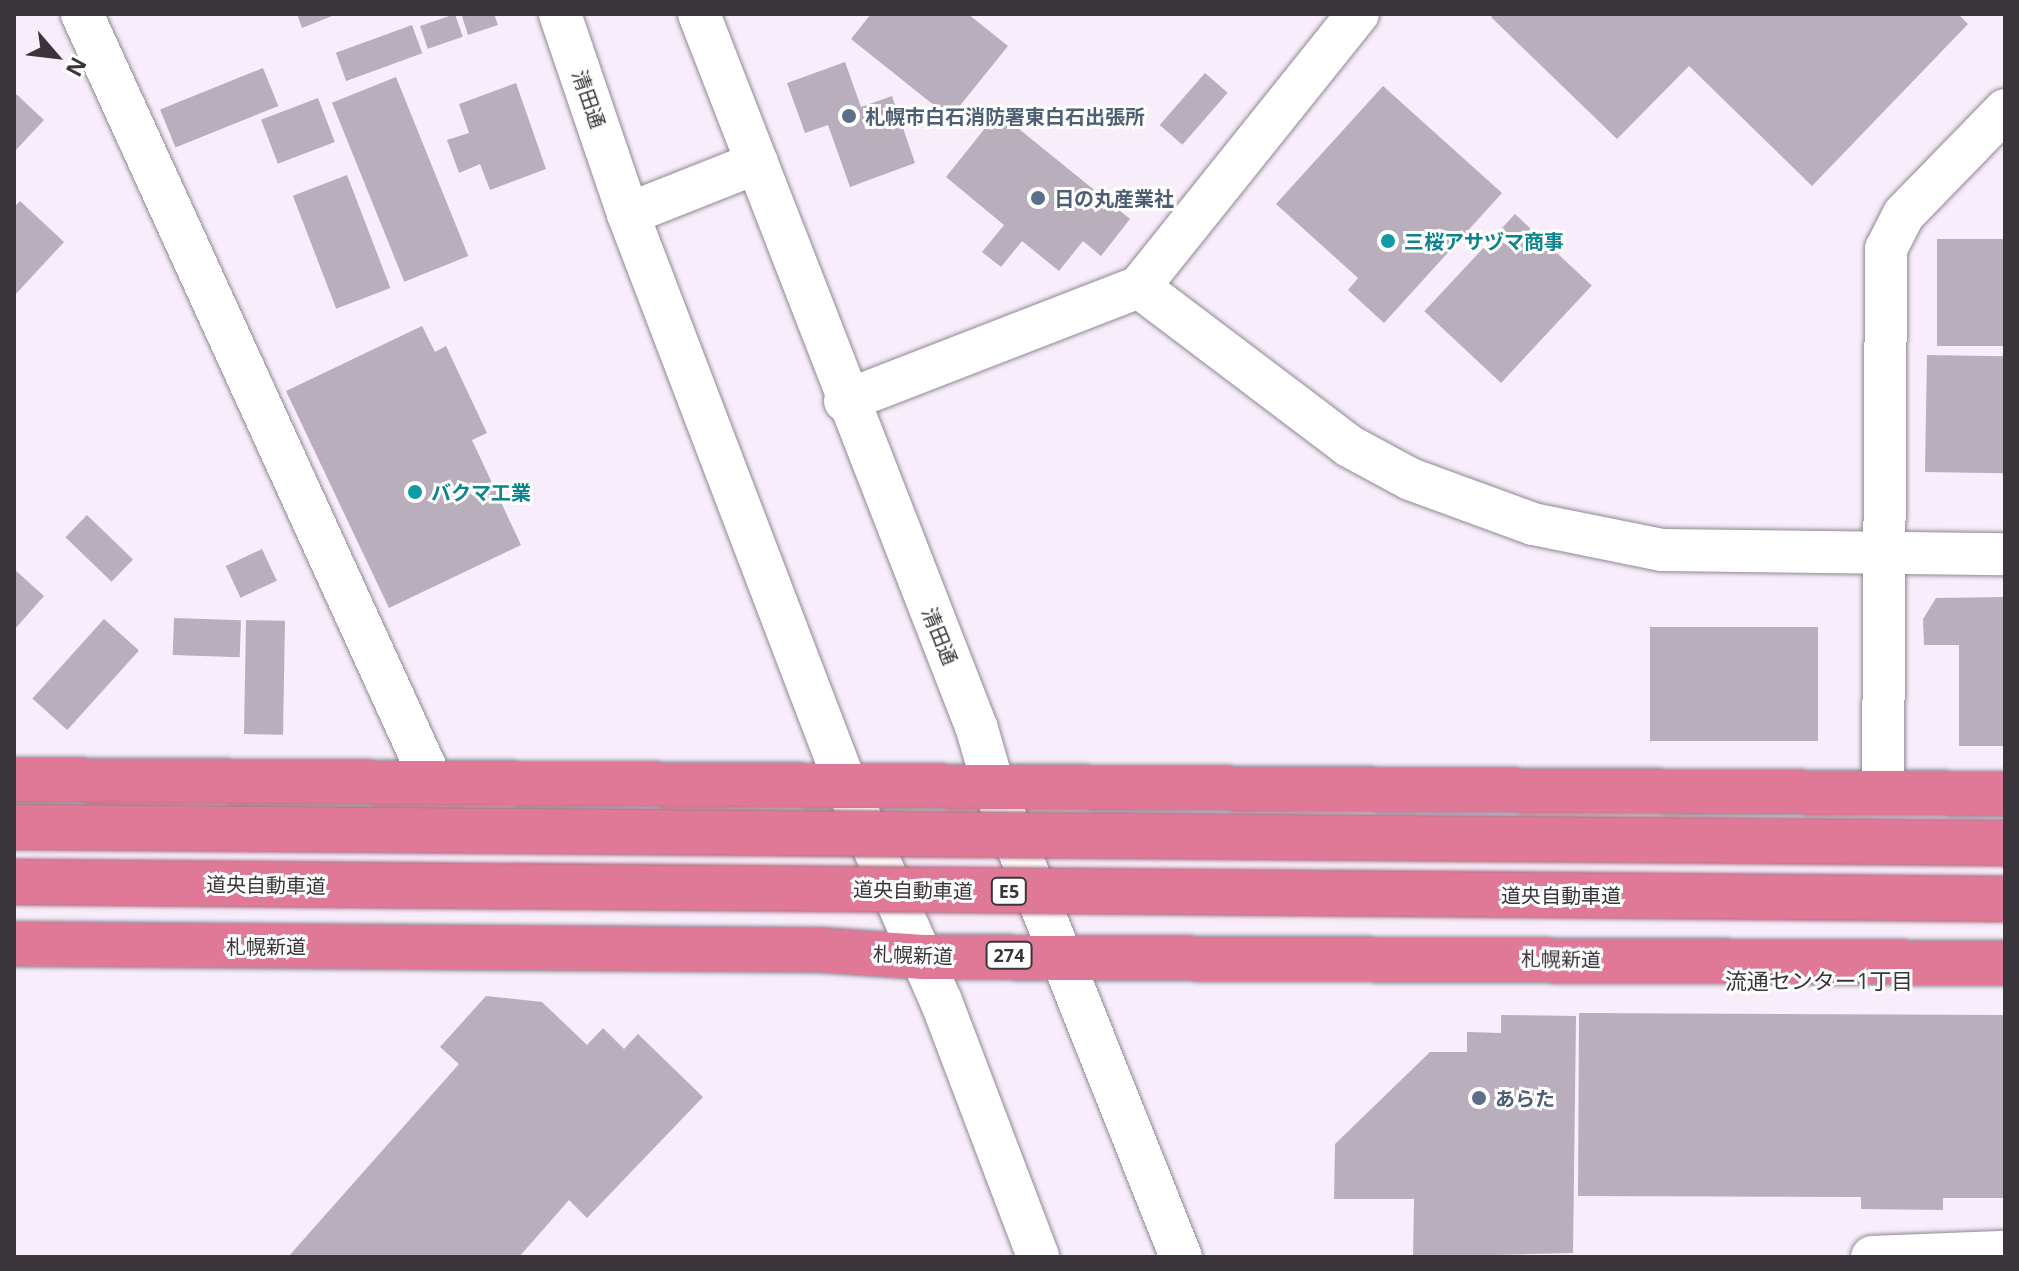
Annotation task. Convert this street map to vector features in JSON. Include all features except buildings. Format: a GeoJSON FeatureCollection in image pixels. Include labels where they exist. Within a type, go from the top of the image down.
{"type":"FeatureCollection","features":[{"type":"Feature","properties":{"kind":"highway"},"geometry":{"type":"LineString","coordinates":[[14,780],[2005,794]]}},
{"type":"Feature","properties":{"kind":"highway"},"geometry":{"type":"LineString","coordinates":[[14,827],[2005,843]]}},
{"type":"Feature","properties":{"kind":"highway","name":"道央自動車道"},"geometry":{"type":"LineString","coordinates":[[14,882],[2005,899]]}},
{"type":"Feature","properties":{"kind":"highway","name":"札幌新道"},"geometry":{"type":"LineString","coordinates":[[14,944],[821,950],[923,957],[1063,954],[2005,963]]}},
{"type":"Feature","properties":{"kind":"street"},"geometry":{"type":"LineString","coordinates":[[82,14],[433,784]]}},
{"type":"Feature","properties":{"kind":"street","name":"清田通"},"geometry":{"type":"LineString","coordinates":[[560,14],[628,214],[846,785],[923,957],[1038,1257]]}},
{"type":"Feature","properties":{"kind":"street","name":"清田通"},"geometry":{"type":"LineString","coordinates":[[699,14],[845,401],[977,729],[994,788],[1063,954],[1181,1257]]}},
{"type":"Feature","properties":{"kind":"street"},"geometry":{"type":"LineString","coordinates":[[845,401],[1139,287],[1358,14]]}},
{"type":"Feature","properties":{"kind":"street"},"geometry":{"type":"LineString","coordinates":[[1883,792],[1886,249],[1904,214],[2005,110]]}},
{"type":"Feature","properties":{"kind":"street"},"geometry":{"type":"LineString","coordinates":[[628,214],[757,163]]}},
{"type":"Feature","properties":{"kind":"street"},"geometry":{"type":"LineString","coordinates":[[1139,287],[1349,446],[1472,504],[1533,524],[1662,550],[2005,554]]}},
{"type":"Feature","properties":{"kind":"street"},"geometry":{"type":"LineString","coordinates":[[1872,1257],[2005,1252]]}},
{"type":"Feature","properties":{"kind":"place","name":"札幌市白石消防署東白石出張所"},"geometry":{"type":"Point","coordinates":[849,116]}},
{"type":"Feature","properties":{"kind":"place","name":"日の丸産業社"},"geometry":{"type":"Point","coordinates":[1038,198]}},
{"type":"Feature","properties":{"kind":"place","name":"三桜アサヅマ商事"},"geometry":{"type":"Point","coordinates":[1388,241]}},
{"type":"Feature","properties":{"kind":"place","name":"バクマ工業"},"geometry":{"type":"Point","coordinates":[415,492]}},
{"type":"Feature","properties":{"kind":"place","name":"あらた"},"geometry":{"type":"Point","coordinates":[1479,1098]}},
{"type":"Feature","properties":{"kind":"district","name":"流通センター1丁目"},"geometry":{"type":"Point","coordinates":[1819,981]}}]}
